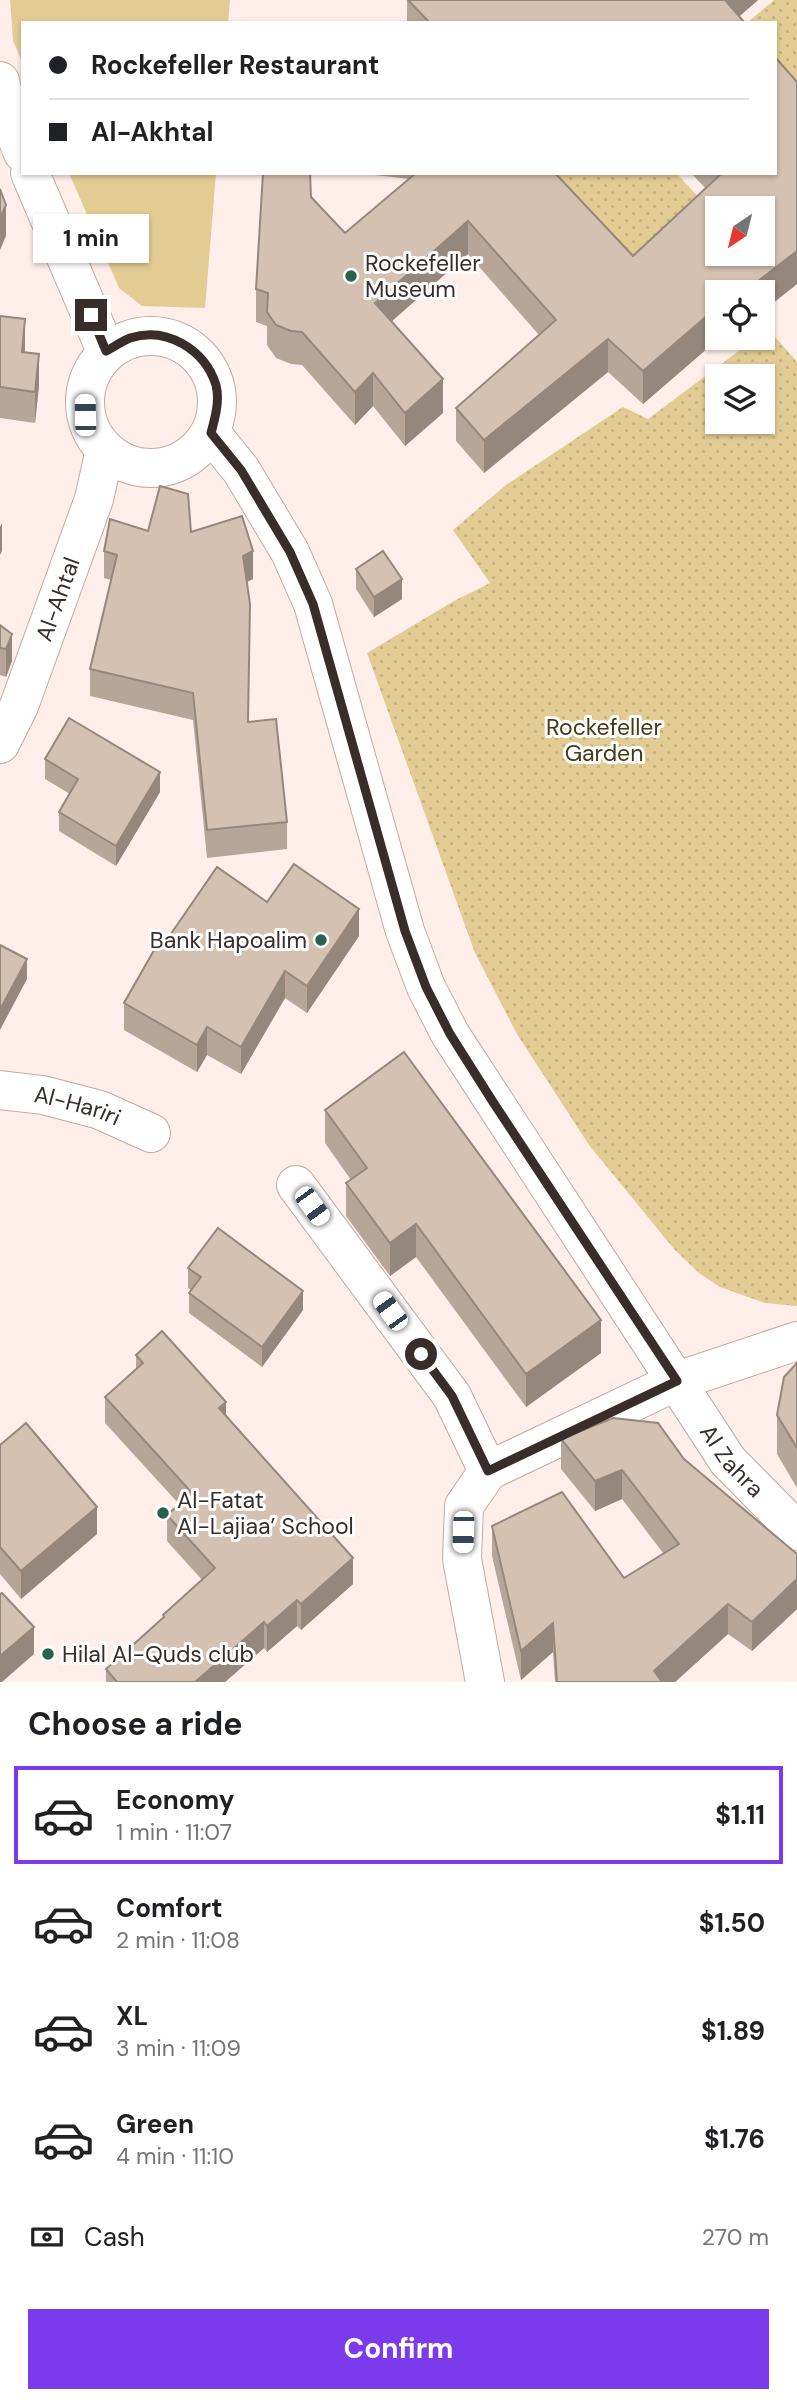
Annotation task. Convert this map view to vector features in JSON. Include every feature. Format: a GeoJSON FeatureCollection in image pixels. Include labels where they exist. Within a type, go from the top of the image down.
{"type":"FeatureCollection","features":[{"type":"Feature","properties":{"kind":"street"},"geometry":{"type":"LineString","coordinates":[[0,81],[9,118],[21,148]]}},
{"type":"Feature","properties":{"kind":"street"},"geometry":{"type":"LineString","coordinates":[[31,175],[106,351]]}},
{"type":"Feature","properties":{"kind":"street"},"geometry":{"type":"LineString","coordinates":[[154,335],[176,340],[196,352],[207,366],[216,387],[217,410],[211,433],[191,456],[170,466],[146,469],[124,463],[105,450],[94,437],[85,415],[84,391],[92,369],[106,351],[130,338],[154,335]]}},
{"type":"Feature","properties":{"kind":"street","name":"Al Zahra"},"geometry":{"type":"LineString","coordinates":[[211,433],[241,470],[290,552],[313,604],[405,931],[426,987],[450,1034],[728,1461],[797,1531]]}},
{"type":"Feature","properties":{"kind":"street","name":"Al-Ahtal"},"geometry":{"type":"LineString","coordinates":[[0,744],[19,706],[94,499],[105,450]]}},
{"type":"Feature","properties":{"kind":"street","name":"Al-Hariri"},"geometry":{"type":"LineString","coordinates":[[0,1090],[43,1095],[100,1110],[151,1133]]}},
{"type":"Feature","properties":{"kind":"street"},"geometry":{"type":"LineString","coordinates":[[296,1185],[452,1396],[488,1471]]}},
{"type":"Feature","properties":{"kind":"street"},"geometry":{"type":"LineString","coordinates":[[485,1682],[462,1559],[464,1506],[488,1471],[677,1381],[797,1342]]}},
{"type":"Feature","properties":{"kind":"green space"},"geometry":{"type":"Polygon","coordinates":[[[10,0],[230,0],[228,21],[21,21],[21,59],[13,41],[10,0]]]}},
{"type":"Feature","properties":{"kind":"green space"},"geometry":{"type":"Polygon","coordinates":[[[774,0],[797,0],[797,105],[777,83],[777,21],[749,21],[774,0]]]}},
{"type":"Feature","properties":{"kind":"green space"},"geometry":{"type":"Polygon","coordinates":[[[70,175],[216,175],[205,308],[142,306],[119,288],[70,175]]]}},
{"type":"Feature","properties":{"kind":"green space"},"geometry":{"type":"Polygon","coordinates":[[[542,175],[678,175],[705,204],[705,208],[633,273],[542,175]]]}},
{"type":"Feature","properties":{"kind":"green space","name":"Rockefeller Garden"},"geometry":{"type":"Polygon","coordinates":[[[775,337],[797,362],[797,1306],[765,1303],[720,1287],[699,1273],[674,1249],[589,1145],[517,1034],[475,953],[367,653],[454,601],[490,583],[453,530],[506,485],[623,407],[648,419],[705,376],[705,434],[775,434],[775,364],[721,364],[740,350],[775,350],[775,337]]]}},
{"type":"Feature","properties":{"kind":"building"},"geometry":{"type":"Polygon","coordinates":[[[408,0],[725,0],[743,21],[428,21],[408,0]]]}},
{"type":"Feature","properties":{"kind":"building","name":"Rockefeller Museum"},"geometry":{"type":"Polygon","coordinates":[[[777,59],[797,82],[797,251],[760,280],[705,280],[705,317],[643,371],[608,339],[484,440],[456,408],[556,320],[468,221],[375,303],[443,379],[405,413],[373,373],[355,392],[302,332],[276,325],[267,312],[268,293],[256,289],[263,175],[310,175],[311,197],[345,233],[414,175],[557,175],[633,256],[720,175],[777,175],[777,59]]]}},
{"type":"Feature","properties":{"kind":"building"},"geometry":{"type":"Polygon","coordinates":[[[0,189],[6,205],[0,218],[0,189]]]}},
{"type":"Feature","properties":{"kind":"building"},"geometry":{"type":"Polygon","coordinates":[[[0,316],[25,319],[22,352],[39,354],[35,392],[0,387],[0,316]]]}},
{"type":"Feature","properties":{"kind":"building"},"geometry":{"type":"Polygon","coordinates":[[[160,486],[188,494],[191,532],[242,516],[253,551],[243,556],[250,604],[248,722],[276,719],[287,822],[207,830],[193,693],[90,669],[117,555],[104,551],[110,519],[148,531],[160,486]]]}},
{"type":"Feature","properties":{"kind":"building"},"geometry":{"type":"Polygon","coordinates":[[[383,551],[402,579],[374,597],[356,569],[383,551]]]}},
{"type":"Feature","properties":{"kind":"building"},"geometry":{"type":"Polygon","coordinates":[[[0,625],[12,634],[6,649],[0,648],[0,625]]]}},
{"type":"Feature","properties":{"kind":"building"},"geometry":{"type":"Polygon","coordinates":[[[69,718],[160,772],[116,846],[59,812],[78,779],[45,759],[69,718]]]}},
{"type":"Feature","properties":{"kind":"building"},"geometry":{"type":"Polygon","coordinates":[[[294,864],[359,909],[307,986],[285,971],[241,1047],[207,1027],[197,1045],[124,1003],[161,938],[166,941],[217,867],[267,902],[294,864]]]}},
{"type":"Feature","properties":{"kind":"building"},"geometry":{"type":"Polygon","coordinates":[[[0,945],[27,959],[0,1010],[0,945]]]}},
{"type":"Feature","properties":{"kind":"building"},"geometry":{"type":"Polygon","coordinates":[[[404,1052],[601,1320],[526,1374],[416,1224],[390,1243],[346,1183],[367,1168],[325,1110],[404,1052]]]}},
{"type":"Feature","properties":{"kind":"building"},"geometry":{"type":"Polygon","coordinates":[[[218,1228],[303,1291],[262,1347],[189,1293],[201,1277],[188,1268],[218,1228]]]}},
{"type":"Feature","properties":{"kind":"building"},"geometry":{"type":"Polygon","coordinates":[[[162,1331],[226,1402],[219,1408],[353,1558],[301,1604],[297,1600],[267,1626],[264,1622],[195,1682],[117,1682],[106,1669],[215,1568],[167,1515],[192,1493],[105,1397],[143,1363],[136,1355],[162,1331]]]}},
{"type":"Feature","properties":{"kind":"building"},"geometry":{"type":"Polygon","coordinates":[[[797,1363],[797,1448],[777,1415],[784,1377],[797,1363]]]}},
{"type":"Feature","properties":{"kind":"building"},"geometry":{"type":"Polygon","coordinates":[[[613,1418],[658,1423],[684,1459],[797,1554],[797,1579],[752,1622],[728,1604],[654,1671],[662,1682],[557,1682],[553,1623],[521,1651],[492,1526],[562,1492],[624,1578],[679,1544],[622,1470],[595,1481],[561,1439],[613,1418]]]}},
{"type":"Feature","properties":{"kind":"building"},"geometry":{"type":"Polygon","coordinates":[[[26,1423],[97,1507],[21,1571],[0,1547],[0,1445],[26,1423]]]}},
{"type":"Feature","properties":{"kind":"building"},"geometry":{"type":"Polygon","coordinates":[[[2,1593],[34,1627],[0,1656],[0,1594],[2,1593]]]}},
{"type":"Feature","properties":{"kind":"place","name":"Rockefeller Museum"},"geometry":{"type":"Point","coordinates":[351,276]}},
{"type":"Feature","properties":{"kind":"place","name":"Bank Hapoalim"},"geometry":{"type":"Point","coordinates":[321,940]}},
{"type":"Feature","properties":{"kind":"place","name":"Al-Fatat Al-Lajiaa’ School"},"geometry":{"type":"Point","coordinates":[163,1513]}},
{"type":"Feature","properties":{"kind":"place","name":"Hilal Al-Quds club"},"geometry":{"type":"Point","coordinates":[48,1654]}},
{"type":"Feature","properties":{"kind":"route"},"geometry":{"type":"LineString","coordinates":[[91,315],[106,351],[130,338],[154,335],[176,340],[196,352],[207,366],[216,387],[217,410],[211,433],[241,470],[290,552],[313,604],[405,931],[426,987],[450,1034],[493,1102],[677,1381],[488,1471],[452,1396],[421,1354]]}}]}
